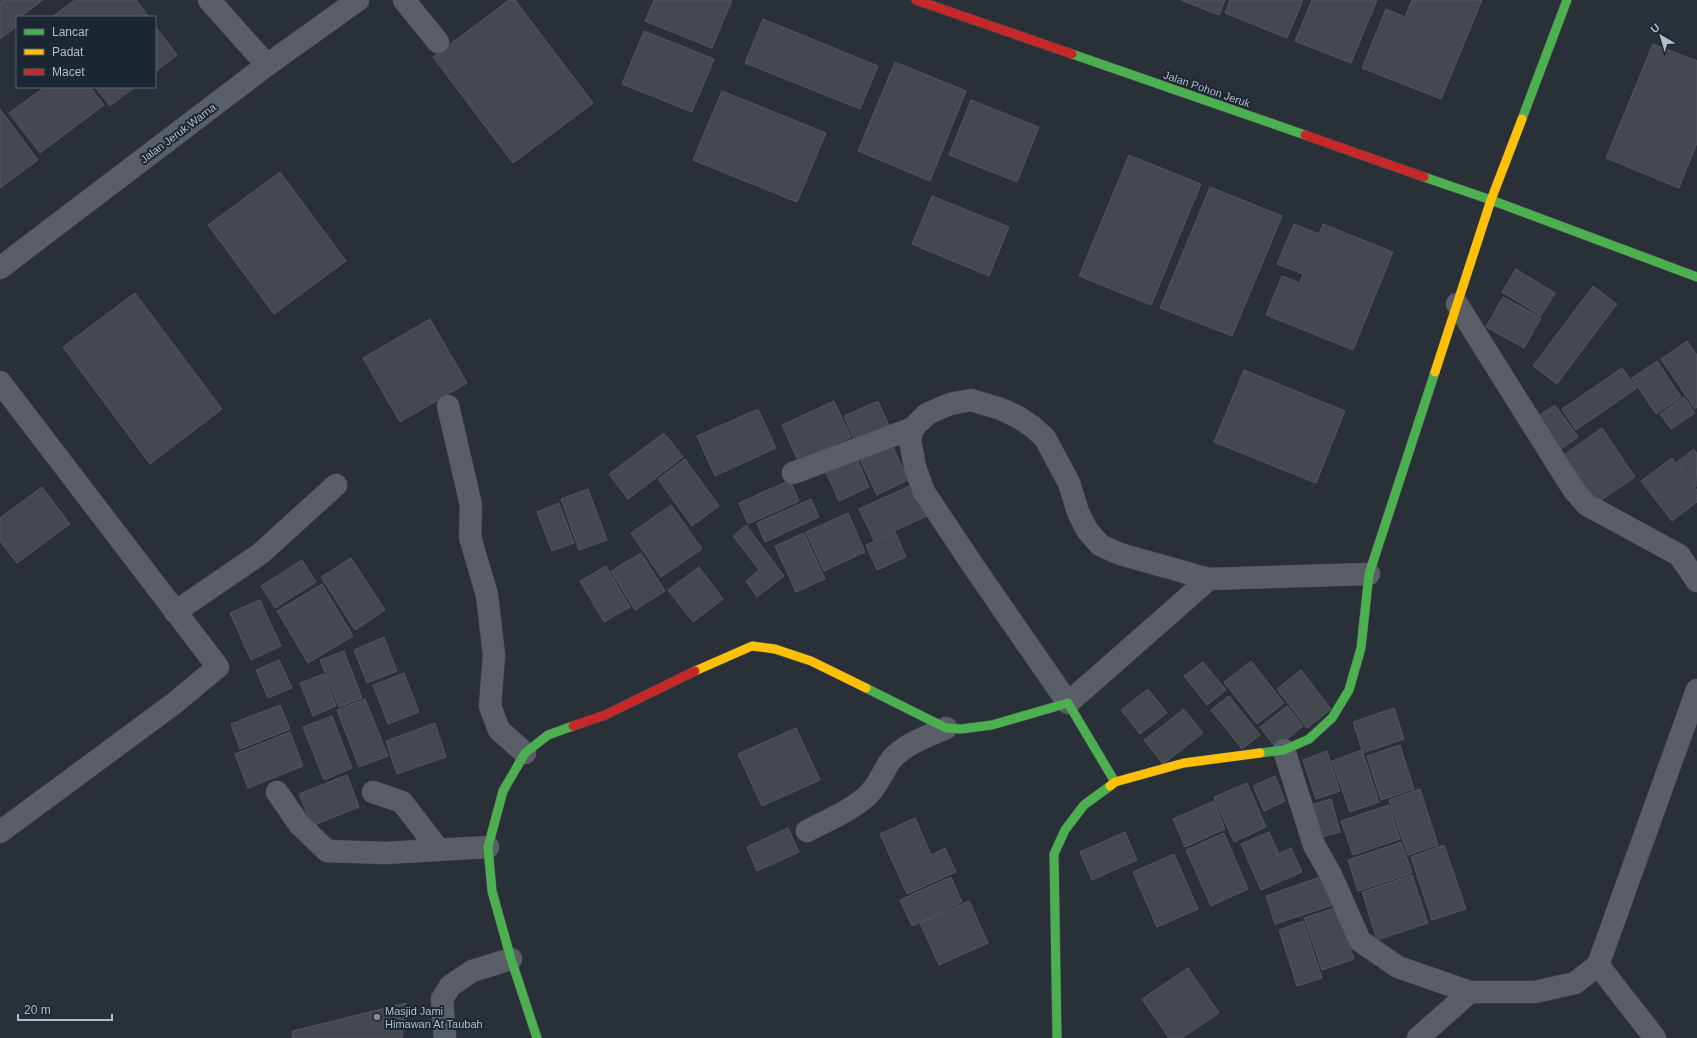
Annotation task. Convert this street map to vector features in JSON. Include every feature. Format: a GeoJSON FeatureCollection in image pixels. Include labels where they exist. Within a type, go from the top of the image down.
{"type":"FeatureCollection","features":[{"type":"Feature","properties":{"kind":"street"},"geometry":{"type":"LineString","coordinates":[[209,0],[267,66]]}},
{"type":"Feature","properties":{"kind":"street","name":"Jalan Jeruk Warna"},"geometry":{"type":"LineString","coordinates":[[0,268],[267,66],[358,0]]}},
{"type":"Feature","properties":{"kind":"street"},"geometry":{"type":"LineString","coordinates":[[404,0],[438,42]]}},
{"type":"Feature","properties":{"kind":"street","name":"Jalan Pohon Jeruk"},"geometry":{"type":"LineString","coordinates":[[916,0],[1491,200],[1697,277]]}},
{"type":"Feature","properties":{"kind":"street"},"geometry":{"type":"LineString","coordinates":[[1057,1038],[1054,854],[1065,830],[1084,805],[1115,782],[1184,763],[1284,750],[1309,739],[1332,718],[1349,690],[1361,648],[1369,574],[1491,200],[1567,0]]}},
{"type":"Feature","properties":{"kind":"street"},"geometry":{"type":"LineString","coordinates":[[1457,304],[1573,489],[1587,505],[1679,555],[1697,581]]}},
{"type":"Feature","properties":{"kind":"street"},"geometry":{"type":"LineString","coordinates":[[0,382],[218,667],[172,705],[0,832]]}},
{"type":"Feature","properties":{"kind":"street"},"geometry":{"type":"LineString","coordinates":[[793,473],[913,428],[927,414],[950,404],[971,400],[1001,409],[1018,417],[1034,427],[1045,438],[1069,483],[1078,512],[1087,530],[1100,545],[1120,554],[1209,580],[1369,574]]}},
{"type":"Feature","properties":{"kind":"street"},"geometry":{"type":"LineString","coordinates":[[448,406],[471,505],[470,537],[487,595],[494,654],[490,706],[499,730],[524,753]]}},
{"type":"Feature","properties":{"kind":"street"},"geometry":{"type":"LineString","coordinates":[[913,428],[910,440],[915,467],[924,492],[1068,703],[1115,782]]}},
{"type":"Feature","properties":{"kind":"street"},"geometry":{"type":"LineString","coordinates":[[175,612],[260,554],[336,485]]}},
{"type":"Feature","properties":{"kind":"street"},"geometry":{"type":"LineString","coordinates":[[537,1038],[511,959],[492,892],[488,847],[503,791],[524,753],[548,735],[605,715],[708,664],[752,646],[775,649],[811,661],[946,728],[960,729],[993,725],[1068,703],[1209,580]]}},
{"type":"Feature","properties":{"kind":"street"},"geometry":{"type":"LineString","coordinates":[[1284,750],[1314,845],[1332,875],[1360,941],[1398,967],[1470,992],[1542,991],[1575,983],[1598,965],[1697,690]]}},
{"type":"Feature","properties":{"kind":"street"},"geometry":{"type":"LineString","coordinates":[[807,831],[859,803],[869,794],[893,759],[910,745],[946,728]]}},
{"type":"Feature","properties":{"kind":"street"},"geometry":{"type":"LineString","coordinates":[[277,792],[299,824],[327,851],[385,853],[488,847]]}},
{"type":"Feature","properties":{"kind":"street"},"geometry":{"type":"LineString","coordinates":[[373,792],[402,802],[438,850]]}},
{"type":"Feature","properties":{"kind":"street"},"geometry":{"type":"LineString","coordinates":[[445,1038],[442,999],[450,986],[472,971],[511,959]]}},
{"type":"Feature","properties":{"kind":"street"},"geometry":{"type":"LineString","coordinates":[[1598,965],[1655,1038]]}},
{"type":"Feature","properties":{"kind":"street"},"geometry":{"type":"LineString","coordinates":[[1418,1038],[1470,992]]}},
{"type":"Feature","properties":{"kind":"building"},"geometry":{"type":"Polygon","coordinates":[[[1,0],[43,0],[21,16],[16,16],[16,20],[1,0]]]}},
{"type":"Feature","properties":{"kind":"building"},"geometry":{"type":"Polygon","coordinates":[[[75,0],[136,0],[148,16],[53,16],[75,0]]]}},
{"type":"Feature","properties":{"kind":"building"},"geometry":{"type":"Polygon","coordinates":[[[509,0],[515,0],[593,103],[513,163],[433,57],[509,0]]]}},
{"type":"Feature","properties":{"kind":"building"},"geometry":{"type":"Polygon","coordinates":[[[654,0],[732,0],[712,48],[645,21],[654,0]]]}},
{"type":"Feature","properties":{"kind":"building"},"geometry":{"type":"Polygon","coordinates":[[[1181,0],[1225,0],[1219,15],[1181,0]]]}},
{"type":"Feature","properties":{"kind":"building"},"geometry":{"type":"Polygon","coordinates":[[[1230,0],[1303,0],[1287,38],[1225,13],[1230,0]]]}},
{"type":"Feature","properties":{"kind":"building"},"geometry":{"type":"Polygon","coordinates":[[[1312,0],[1377,0],[1351,63],[1295,41],[1312,0]]]}},
{"type":"Feature","properties":{"kind":"building"},"geometry":{"type":"Polygon","coordinates":[[[1412,0],[1482,0],[1441,99],[1362,68],[1386,9],[1405,17],[1412,0]]]}},
{"type":"Feature","properties":{"kind":"building"},"geometry":{"type":"Polygon","coordinates":[[[0,1],[16,23],[16,27],[0,39],[0,1]]]}},
{"type":"Feature","properties":{"kind":"building"},"geometry":{"type":"Polygon","coordinates":[[[763,19],[878,66],[860,109],[745,63],[763,19]]]}},
{"type":"Feature","properties":{"kind":"building"},"geometry":{"type":"Polygon","coordinates":[[[156,27],[177,55],[156,71],[156,27]]]}},
{"type":"Feature","properties":{"kind":"building"},"geometry":{"type":"Polygon","coordinates":[[[644,31],[714,59],[692,112],[622,84],[644,31]]]}},
{"type":"Feature","properties":{"kind":"building"},"geometry":{"type":"Polygon","coordinates":[[[1653,44],[1697,61],[1697,143],[1679,188],[1606,158],[1653,44]]]}},
{"type":"Feature","properties":{"kind":"building"},"geometry":{"type":"Polygon","coordinates":[[[895,62],[966,91],[930,181],[858,151],[895,62]]]}},
{"type":"Feature","properties":{"kind":"building"},"geometry":{"type":"Polygon","coordinates":[[[44,88],[91,88],[104,105],[40,153],[9,113],[44,88]]]}},
{"type":"Feature","properties":{"kind":"building"},"geometry":{"type":"Polygon","coordinates":[[[96,88],[134,88],[110,106],[96,88]]]}},
{"type":"Feature","properties":{"kind":"building"},"geometry":{"type":"Polygon","coordinates":[[[722,91],[826,133],[797,202],[693,160],[722,91]]]}},
{"type":"Feature","properties":{"kind":"building"},"geometry":{"type":"Polygon","coordinates":[[[971,100],[1039,127],[1017,182],[949,155],[971,100]]]}},
{"type":"Feature","properties":{"kind":"building"},"geometry":{"type":"Polygon","coordinates":[[[0,109],[38,160],[0,188],[0,109]]]}},
{"type":"Feature","properties":{"kind":"building"},"geometry":{"type":"Polygon","coordinates":[[[1129,155],[1201,184],[1151,305],[1079,276],[1129,155]]]}},
{"type":"Feature","properties":{"kind":"building"},"geometry":{"type":"Polygon","coordinates":[[[280,172],[346,261],[274,314],[208,225],[280,172]]]}},
{"type":"Feature","properties":{"kind":"building"},"geometry":{"type":"Polygon","coordinates":[[[1210,187],[1282,216],[1232,336],[1160,308],[1210,187]]]}},
{"type":"Feature","properties":{"kind":"building"},"geometry":{"type":"Polygon","coordinates":[[[932,196],[1009,227],[989,276],[912,244],[932,196]]]}},
{"type":"Feature","properties":{"kind":"building"},"geometry":{"type":"Polygon","coordinates":[[[1294,224],[1319,234],[1323,224],[1393,252],[1353,350],[1266,315],[1282,276],[1300,283],[1303,274],[1277,264],[1294,224]]]}},
{"type":"Feature","properties":{"kind":"building"},"geometry":{"type":"Polygon","coordinates":[[[1516,269],[1555,293],[1541,316],[1502,292],[1516,269]]]}},
{"type":"Feature","properties":{"kind":"building"},"geometry":{"type":"Polygon","coordinates":[[[1593,286],[1617,304],[1557,384],[1533,366],[1593,286]]]}},
{"type":"Feature","properties":{"kind":"building"},"geometry":{"type":"Polygon","coordinates":[[[135,293],[222,409],[150,464],[63,347],[135,293]]]}},
{"type":"Feature","properties":{"kind":"building"},"geometry":{"type":"Polygon","coordinates":[[[1503,297],[1541,318],[1524,348],[1486,327],[1503,297]]]}},
{"type":"Feature","properties":{"kind":"building"},"geometry":{"type":"Polygon","coordinates":[[[430,319],[467,383],[400,422],[363,358],[430,319]]]}},
{"type":"Feature","properties":{"kind":"building"},"geometry":{"type":"Polygon","coordinates":[[[1687,341],[1697,355],[1697,407],[1695,409],[1661,359],[1687,341]]]}},
{"type":"Feature","properties":{"kind":"building"},"geometry":{"type":"Polygon","coordinates":[[[1657,361],[1681,397],[1656,414],[1632,378],[1657,361]]]}},
{"type":"Feature","properties":{"kind":"building"},"geometry":{"type":"Polygon","coordinates":[[[1622,368],[1637,388],[1576,430],[1562,409],[1622,368]]]}},
{"type":"Feature","properties":{"kind":"building"},"geometry":{"type":"Polygon","coordinates":[[[1244,370],[1345,411],[1316,483],[1214,442],[1244,370]]]}},
{"type":"Feature","properties":{"kind":"building"},"geometry":{"type":"Polygon","coordinates":[[[1684,397],[1695,413],[1671,429],[1660,414],[1684,397]]]}},
{"type":"Feature","properties":{"kind":"building"},"geometry":{"type":"Polygon","coordinates":[[[834,401],[851,437],[798,461],[782,425],[834,401]]]}},
{"type":"Feature","properties":{"kind":"building"},"geometry":{"type":"Polygon","coordinates":[[[878,401],[889,426],[855,441],[844,416],[878,401]]]}},
{"type":"Feature","properties":{"kind":"building"},"geometry":{"type":"Polygon","coordinates":[[[1555,405],[1578,437],[1558,451],[1535,418],[1555,405]]]}},
{"type":"Feature","properties":{"kind":"building"},"geometry":{"type":"Polygon","coordinates":[[[758,409],[776,448],[715,476],[697,436],[758,409]]]}},
{"type":"Feature","properties":{"kind":"building"},"geometry":{"type":"Polygon","coordinates":[[[1602,428],[1635,477],[1597,503],[1564,455],[1602,428]]]}},
{"type":"Feature","properties":{"kind":"building"},"geometry":{"type":"Polygon","coordinates":[[[664,433],[683,457],[628,499],[609,474],[664,433]]]}},
{"type":"Feature","properties":{"kind":"building"},"geometry":{"type":"Polygon","coordinates":[[[891,443],[908,480],[877,495],[859,457],[891,443]]]}},
{"type":"Feature","properties":{"kind":"building"},"geometry":{"type":"Polygon","coordinates":[[[1694,449],[1697,454],[1696,487],[1677,462],[1694,449]]]}},
{"type":"Feature","properties":{"kind":"building"},"geometry":{"type":"Polygon","coordinates":[[[855,454],[869,487],[839,501],[824,468],[855,454]]]}},
{"type":"Feature","properties":{"kind":"building"},"geometry":{"type":"Polygon","coordinates":[[[1672,458],[1697,490],[1697,502],[1672,521],[1641,481],[1672,458]]]}},
{"type":"Feature","properties":{"kind":"building"},"geometry":{"type":"Polygon","coordinates":[[[685,459],[719,506],[692,526],[658,479],[685,459]]]}},
{"type":"Feature","properties":{"kind":"building"},"geometry":{"type":"Polygon","coordinates":[[[790,480],[799,501],[748,524],[739,503],[790,480]]]}},
{"type":"Feature","properties":{"kind":"building"},"geometry":{"type":"Polygon","coordinates":[[[912,485],[927,516],[874,540],[859,509],[912,485]]]}},
{"type":"Feature","properties":{"kind":"building"},"geometry":{"type":"Polygon","coordinates":[[[42,487],[70,524],[17,563],[0,541],[0,518],[42,487]]]}},
{"type":"Feature","properties":{"kind":"building"},"geometry":{"type":"Polygon","coordinates":[[[588,489],[607,540],[579,550],[561,499],[588,489]]]}},
{"type":"Feature","properties":{"kind":"building"},"geometry":{"type":"Polygon","coordinates":[[[811,499],[819,517],[765,542],[757,523],[811,499]]]}},
{"type":"Feature","properties":{"kind":"building"},"geometry":{"type":"Polygon","coordinates":[[[559,503],[574,543],[552,551],[537,512],[559,503]]]}},
{"type":"Feature","properties":{"kind":"building"},"geometry":{"type":"Polygon","coordinates":[[[671,505],[702,549],[661,577],[631,533],[671,505]]]}},
{"type":"Feature","properties":{"kind":"building"},"geometry":{"type":"Polygon","coordinates":[[[848,513],[865,552],[824,571],[806,532],[848,513]]]}},
{"type":"Feature","properties":{"kind":"building"},"geometry":{"type":"Polygon","coordinates":[[[746,525],[784,576],[757,597],[746,581],[759,570],[733,536],[746,525]]]}},
{"type":"Feature","properties":{"kind":"building"},"geometry":{"type":"Polygon","coordinates":[[[895,532],[906,557],[877,570],[866,545],[895,532]]]}},
{"type":"Feature","properties":{"kind":"building"},"geometry":{"type":"Polygon","coordinates":[[[804,533],[825,579],[796,592],[775,546],[804,533]]]}},
{"type":"Feature","properties":{"kind":"building"},"geometry":{"type":"Polygon","coordinates":[[[641,553],[665,591],[635,610],[611,571],[641,553]]]}},
{"type":"Feature","properties":{"kind":"building"},"geometry":{"type":"Polygon","coordinates":[[[351,558],[385,610],[355,630],[321,577],[351,558]]]}},
{"type":"Feature","properties":{"kind":"building"},"geometry":{"type":"Polygon","coordinates":[[[302,560],[316,582],[275,608],[261,586],[302,560]]]}},
{"type":"Feature","properties":{"kind":"building"},"geometry":{"type":"Polygon","coordinates":[[[606,566],[630,607],[604,622],[580,581],[606,566]]]}},
{"type":"Feature","properties":{"kind":"building"},"geometry":{"type":"Polygon","coordinates":[[[699,567],[723,599],[693,622],[668,590],[699,567]]]}},
{"type":"Feature","properties":{"kind":"building"},"geometry":{"type":"Polygon","coordinates":[[[322,584],[353,636],[308,663],[277,611],[322,584]]]}},
{"type":"Feature","properties":{"kind":"building"},"geometry":{"type":"Polygon","coordinates":[[[260,600],[281,646],[251,660],[230,613],[260,600]]]}},
{"type":"Feature","properties":{"kind":"building"},"geometry":{"type":"Polygon","coordinates":[[[384,637],[397,671],[367,683],[354,650],[384,637]]]}},
{"type":"Feature","properties":{"kind":"building"},"geometry":{"type":"Polygon","coordinates":[[[344,651],[362,698],[339,707],[320,660],[344,651]]]}},
{"type":"Feature","properties":{"kind":"building"},"geometry":{"type":"Polygon","coordinates":[[[279,660],[292,688],[268,698],[256,670],[279,660]]]}},
{"type":"Feature","properties":{"kind":"building"},"geometry":{"type":"Polygon","coordinates":[[[1251,661],[1284,703],[1257,724],[1224,682],[1251,661]]]}},
{"type":"Feature","properties":{"kind":"building"},"geometry":{"type":"Polygon","coordinates":[[[1203,662],[1226,690],[1207,705],[1184,676],[1203,662]]]}},
{"type":"Feature","properties":{"kind":"building"},"geometry":{"type":"Polygon","coordinates":[[[1301,670],[1331,709],[1307,728],[1277,689],[1301,670]]]}},
{"type":"Feature","properties":{"kind":"building"},"geometry":{"type":"Polygon","coordinates":[[[404,673],[419,712],[388,724],[373,685],[404,673]]]}},
{"type":"Feature","properties":{"kind":"building"},"geometry":{"type":"Polygon","coordinates":[[[324,674],[336,706],[313,716],[300,683],[324,674]]]}},
{"type":"Feature","properties":{"kind":"building"},"geometry":{"type":"Polygon","coordinates":[[[1148,689],[1167,713],[1140,734],[1121,710],[1148,689]]]}},
{"type":"Feature","properties":{"kind":"building"},"geometry":{"type":"Polygon","coordinates":[[[1229,696],[1260,735],[1242,749],[1211,710],[1229,696]]]}},
{"type":"Feature","properties":{"kind":"building"},"geometry":{"type":"Polygon","coordinates":[[[365,699],[388,756],[359,767],[337,710],[365,699]]]}},
{"type":"Feature","properties":{"kind":"building"},"geometry":{"type":"Polygon","coordinates":[[[280,705],[290,729],[240,749],[231,724],[280,705]]]}},
{"type":"Feature","properties":{"kind":"building"},"geometry":{"type":"Polygon","coordinates":[[[1287,706],[1303,726],[1276,748],[1260,727],[1287,706]]]}},
{"type":"Feature","properties":{"kind":"building"},"geometry":{"type":"Polygon","coordinates":[[[1394,708],[1404,739],[1363,753],[1353,722],[1394,708]]]}},
{"type":"Feature","properties":{"kind":"building"},"geometry":{"type":"Polygon","coordinates":[[[1184,709],[1203,733],[1163,764],[1144,740],[1184,709]]]}},
{"type":"Feature","properties":{"kind":"building"},"geometry":{"type":"Polygon","coordinates":[[[332,716],[352,768],[324,780],[303,727],[332,716]]]}},
{"type":"Feature","properties":{"kind":"building"},"geometry":{"type":"Polygon","coordinates":[[[435,723],[446,757],[397,774],[386,741],[435,723]]]}},
{"type":"Feature","properties":{"kind":"building"},"geometry":{"type":"Polygon","coordinates":[[[796,728],[820,780],[762,806],[738,754],[796,728]]]}},
{"type":"Feature","properties":{"kind":"building"},"geometry":{"type":"Polygon","coordinates":[[[290,732],[303,766],[248,788],[235,754],[290,732]]]}},
{"type":"Feature","properties":{"kind":"building"},"geometry":{"type":"Polygon","coordinates":[[[1400,745],[1414,789],[1381,800],[1367,756],[1400,745]]]}},
{"type":"Feature","properties":{"kind":"building"},"geometry":{"type":"Polygon","coordinates":[[[1362,750],[1379,802],[1350,812],[1332,761],[1362,750]]]}},
{"type":"Feature","properties":{"kind":"building"},"geometry":{"type":"Polygon","coordinates":[[[1327,751],[1340,791],[1316,799],[1303,760],[1327,751]]]}},
{"type":"Feature","properties":{"kind":"building"},"geometry":{"type":"Polygon","coordinates":[[[347,775],[359,807],[312,826],[299,794],[347,775]]]}},
{"type":"Feature","properties":{"kind":"building"},"geometry":{"type":"Polygon","coordinates":[[[1275,776],[1285,801],[1264,811],[1253,786],[1275,776]]]}},
{"type":"Feature","properties":{"kind":"building"},"geometry":{"type":"Polygon","coordinates":[[[1247,783],[1266,827],[1234,842],[1214,797],[1247,783]]]}},
{"type":"Feature","properties":{"kind":"building"},"geometry":{"type":"Polygon","coordinates":[[[1420,789],[1438,845],[1408,855],[1389,800],[1420,789]]]}},
{"type":"Feature","properties":{"kind":"building"},"geometry":{"type":"Polygon","coordinates":[[[1331,799],[1340,832],[1315,839],[1307,806],[1331,799]]]}},
{"type":"Feature","properties":{"kind":"building"},"geometry":{"type":"Polygon","coordinates":[[[1214,801],[1225,829],[1185,847],[1173,819],[1214,801]]]}},
{"type":"Feature","properties":{"kind":"building"},"geometry":{"type":"Polygon","coordinates":[[[1389,805],[1400,839],[1353,855],[1341,821],[1389,805]]]}},
{"type":"Feature","properties":{"kind":"building"},"geometry":{"type":"Polygon","coordinates":[[[915,818],[931,855],[945,848],[956,872],[907,894],[880,834],[915,818]]]}},
{"type":"Feature","properties":{"kind":"building"},"geometry":{"type":"Polygon","coordinates":[[[788,828],[799,852],[757,871],[747,847],[788,828]]]}},
{"type":"Feature","properties":{"kind":"building"},"geometry":{"type":"Polygon","coordinates":[[[1125,832],[1137,860],[1092,880],[1080,852],[1125,832]]]}},
{"type":"Feature","properties":{"kind":"building"},"geometry":{"type":"Polygon","coordinates":[[[1269,832],[1279,854],[1291,848],[1302,872],[1261,890],[1241,844],[1269,832]]]}},
{"type":"Feature","properties":{"kind":"building"},"geometry":{"type":"Polygon","coordinates":[[[1224,833],[1248,889],[1211,906],[1186,850],[1224,833]]]}},
{"type":"Feature","properties":{"kind":"building"},"geometry":{"type":"Polygon","coordinates":[[[1401,842],[1412,873],[1358,891],[1348,860],[1401,842]]]}},
{"type":"Feature","properties":{"kind":"building"},"geometry":{"type":"Polygon","coordinates":[[[1444,845],[1466,909],[1432,920],[1411,857],[1444,845]]]}},
{"type":"Feature","properties":{"kind":"building"},"geometry":{"type":"Polygon","coordinates":[[[1174,854],[1198,909],[1157,927],[1133,872],[1174,854]]]}},
{"type":"Feature","properties":{"kind":"building"},"geometry":{"type":"Polygon","coordinates":[[[1412,875],[1428,923],[1377,940],[1362,892],[1412,875]]]}},
{"type":"Feature","properties":{"kind":"building"},"geometry":{"type":"Polygon","coordinates":[[[1323,876],[1333,905],[1275,924],[1266,896],[1323,876]]]}},
{"type":"Feature","properties":{"kind":"building"},"geometry":{"type":"Polygon","coordinates":[[[951,877],[962,902],[912,926],[900,900],[951,877]]]}},
{"type":"Feature","properties":{"kind":"building"},"geometry":{"type":"Polygon","coordinates":[[[969,901],[988,943],[939,965],[920,923],[969,901]]]}},
{"type":"Feature","properties":{"kind":"building"},"geometry":{"type":"Polygon","coordinates":[[[1337,907],[1354,959],[1322,970],[1304,918],[1337,907]]]}},
{"type":"Feature","properties":{"kind":"building"},"geometry":{"type":"Polygon","coordinates":[[[1303,921],[1322,978],[1297,986],[1279,930],[1303,921]]]}},
{"type":"Feature","properties":{"kind":"building"},"geometry":{"type":"Polygon","coordinates":[[[1188,968],[1219,1013],[1182,1038],[1169,1038],[1142,999],[1188,968]]]}},
{"type":"Feature","properties":{"kind":"building","name":"Masjid Jami Himawan At Taubah"},"geometry":{"type":"Polygon","coordinates":[[[406,1003],[402,1038],[292,1038],[293,1031],[406,1003]]]}},
{"type":"Feature","properties":{"kind":"traffic: fast"},"geometry":{"type":"LineString","coordinates":[[1522,119],[1567,0]]}},
{"type":"Feature","properties":{"kind":"traffic: fast"},"geometry":{"type":"LineString","coordinates":[[1072,54],[1305,135]]}},
{"type":"Feature","properties":{"kind":"traffic: fast"},"geometry":{"type":"LineString","coordinates":[[1424,177],[1491,200],[1697,277]]}},
{"type":"Feature","properties":{"kind":"traffic: fast"},"geometry":{"type":"LineString","coordinates":[[1260,753],[1284,750],[1309,739],[1332,718],[1349,690],[1361,648],[1369,574],[1435,372]]}},
{"type":"Feature","properties":{"kind":"traffic: fast"},"geometry":{"type":"LineString","coordinates":[[866,688],[946,728],[961,729],[992,725],[1068,703],[1115,782]]}},
{"type":"Feature","properties":{"kind":"traffic: fast"},"geometry":{"type":"LineString","coordinates":[[537,1038],[511,959],[492,891],[488,847],[503,791],[525,753],[548,735],[573,726]]}},
{"type":"Feature","properties":{"kind":"traffic: fast"},"geometry":{"type":"LineString","coordinates":[[1057,1038],[1054,854],[1065,830],[1084,805],[1110,786]]}},
{"type":"Feature","properties":{"kind":"traffic: slow"},"geometry":{"type":"LineString","coordinates":[[1435,372],[1491,200],[1522,119]]}},
{"type":"Feature","properties":{"kind":"traffic: slow"},"geometry":{"type":"LineString","coordinates":[[695,671],[752,646],[775,649],[811,661],[866,688]]}},
{"type":"Feature","properties":{"kind":"traffic: slow"},"geometry":{"type":"LineString","coordinates":[[1110,786],[1115,782],[1184,763],[1260,753]]}},
{"type":"Feature","properties":{"kind":"traffic: jam"},"geometry":{"type":"LineString","coordinates":[[916,0],[1072,54]]}},
{"type":"Feature","properties":{"kind":"traffic: jam"},"geometry":{"type":"LineString","coordinates":[[1305,135],[1424,177]]}},
{"type":"Feature","properties":{"kind":"traffic: jam"},"geometry":{"type":"LineString","coordinates":[[573,726],[605,715],[695,671]]}},
{"type":"Feature","properties":{"kind":"place","name":"Masjid Jami Himawan At Taubah"},"geometry":{"type":"Point","coordinates":[377,1017]}}]}
